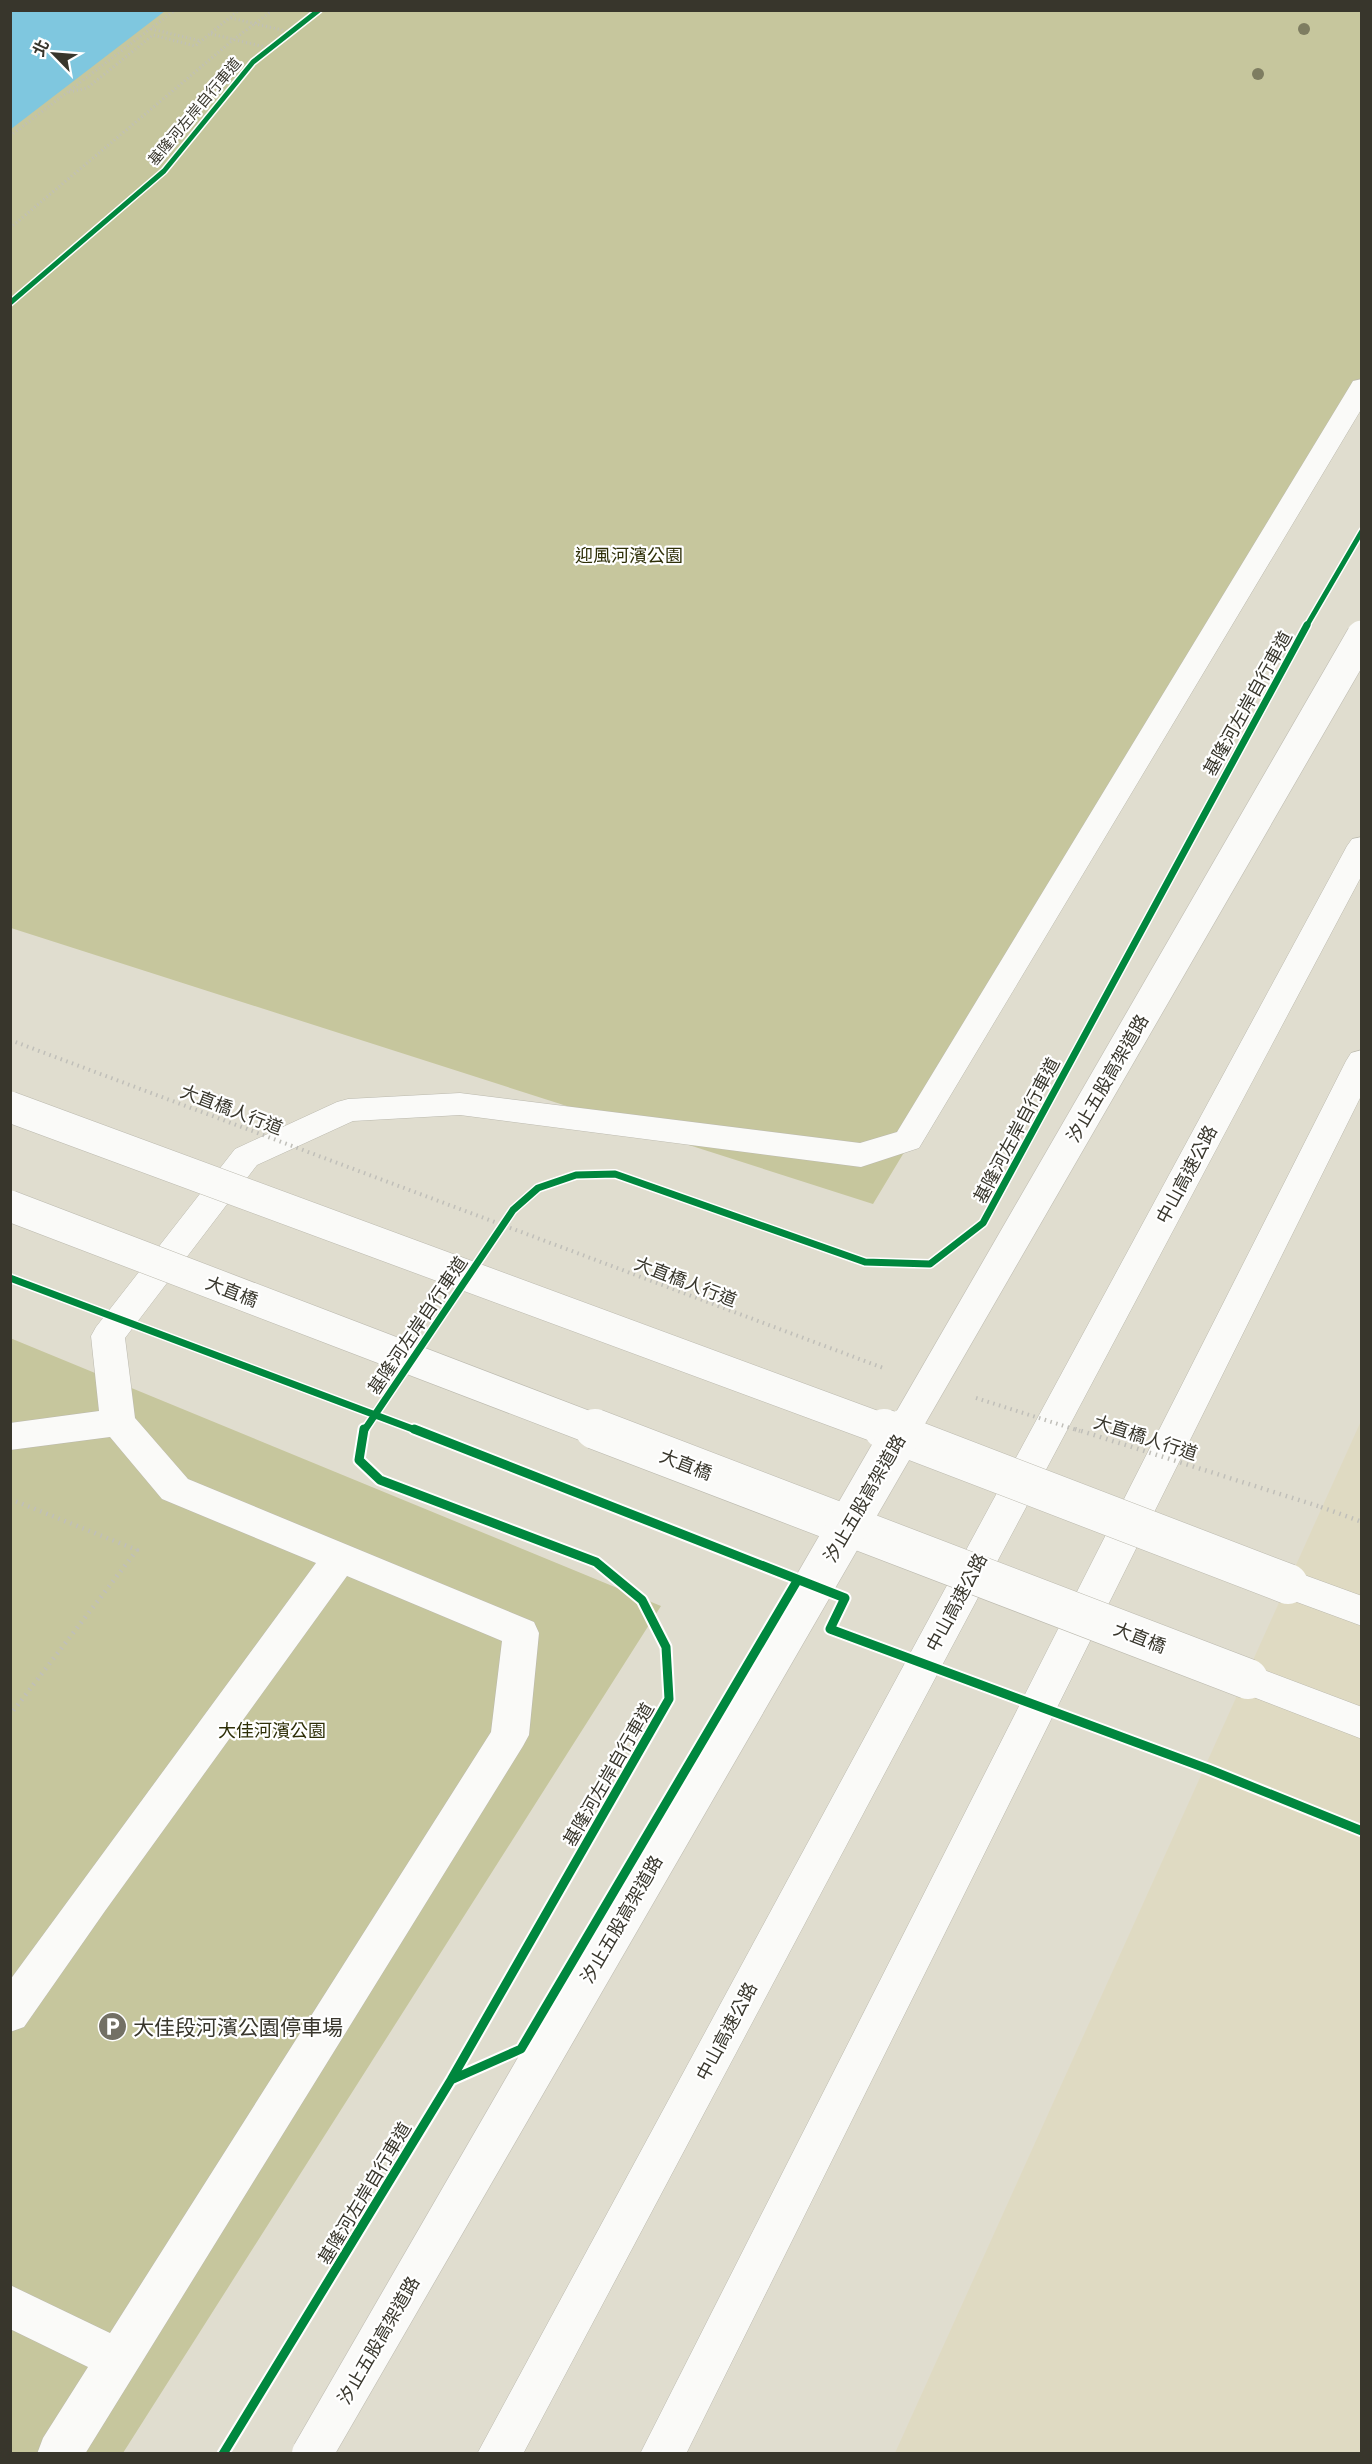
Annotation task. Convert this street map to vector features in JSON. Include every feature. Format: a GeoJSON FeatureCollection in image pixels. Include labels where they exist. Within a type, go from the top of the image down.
{"type":"FeatureCollection","features":[{"type":"Feature","properties":{"kind":"main road"},"geometry":{"type":"LineString","coordinates":[[59,2454],[510,1735],[521,1633],[176,1489],[118,1422],[108,1336],[246,1156],[348,1110],[460,1104],[861,1155],[908,1140],[1362,386]]}},
{"type":"Feature","properties":{"kind":"main road","name":"汐止五股高架道路"},"geometry":{"type":"LineString","coordinates":[[312,2454],[1362,636]]}},
{"type":"Feature","properties":{"kind":"main road","name":"中山高速公路"},"geometry":{"type":"LineString","coordinates":[[499,2454],[1362,846]]}},
{"type":"Feature","properties":{"kind":"main road"},"geometry":{"type":"LineString","coordinates":[[662,2454],[1362,1060]]}},
{"type":"Feature","properties":{"kind":"main road"},"geometry":{"type":"LineString","coordinates":[[10,1107],[826,1407],[1362,1611]]}},
{"type":"Feature","properties":{"kind":"main road","name":"大直橋"},"geometry":{"type":"LineString","coordinates":[[10,1206],[1362,1723]]}},
{"type":"Feature","properties":{"kind":"main road"},"geometry":{"type":"LineString","coordinates":[[10,1437],[118,1422]]}},
{"type":"Feature","properties":{"kind":"main road"},"geometry":{"type":"LineString","coordinates":[[10,2014],[98,1889],[341,1557]]}},
{"type":"Feature","properties":{"kind":"main road"},"geometry":{"type":"LineString","coordinates":[[10,2306],[117,2359]]}},
{"type":"Feature","properties":{"kind":"path"},"geometry":{"type":"LineString","coordinates":[[10,136],[175,10]]}},
{"type":"Feature","properties":{"kind":"path"},"geometry":{"type":"LineString","coordinates":[[68,92],[87,88],[153,35],[195,46],[239,10]]}},
{"type":"Feature","properties":{"kind":"path"},"geometry":{"type":"LineString","coordinates":[[10,228],[233,40],[273,10]]}},
{"type":"Feature","properties":{"kind":"path"},"geometry":{"type":"LineString","coordinates":[[230,18],[255,24],[280,40]]}},
{"type":"Feature","properties":{"kind":"path"},"geometry":{"type":"LineString","coordinates":[[151,29],[201,41]]}},
{"type":"Feature","properties":{"kind":"path"},"geometry":{"type":"LineString","coordinates":[[210,34],[233,40],[280,40]]}},
{"type":"Feature","properties":{"kind":"path"},"geometry":{"type":"LineString","coordinates":[[500,1230],[507,1220]]}},
{"type":"Feature","properties":{"kind":"path"},"geometry":{"type":"LineString","coordinates":[[10,1499],[137,1550],[10,1715]]}},
{"type":"Feature","properties":{"kind":"shaded area"},"geometry":{"type":"Polygon","coordinates":[[[1361,1421],[1361,2453],[895,2453],[1361,1421]]]}},
{"type":"Feature","properties":{"kind":"green space","name":"迎風河濱公園"},"geometry":{"type":"Polygon","coordinates":[[[159,11],[1361,11],[1361,392],[873,1204],[11,928],[10,117],[159,11]]]}},
{"type":"Feature","properties":{"kind":"green space","name":"大佳河濱公園"},"geometry":{"type":"Polygon","coordinates":[[[10,1338],[661,1606],[123,2453],[11,2453],[10,1338]]]}},
{"type":"Feature","properties":{"kind":"water"},"geometry":{"type":"Polygon","coordinates":[[[11,10],[165,10],[165,11],[11,129],[11,10]]]}},
{"type":"Feature","properties":{"kind":"cycle path","name":"基隆河左岸自行車道"},"geometry":{"type":"LineString","coordinates":[[10,303],[164,171],[253,62],[319,10]]}},
{"type":"Feature","properties":{"kind":"cycle path","name":"基隆河左岸自行車道"},"geometry":{"type":"LineString","coordinates":[[223,2454],[451,2080],[669,1699],[666,1647],[642,1600],[596,1562],[380,1480],[359,1460],[364,1430],[513,1210],[538,1188],[576,1175],[615,1174],[865,1262],[930,1264],[983,1223],[1288,657],[1362,531]]}},
{"type":"Feature","properties":{"kind":"cycle path"},"geometry":{"type":"LineString","coordinates":[[10,1278],[426,1434],[845,1598],[830,1629],[1208,1769],[1362,1831]]}},
{"type":"Feature","properties":{"kind":"cycle path"},"geometry":{"type":"LineString","coordinates":[[451,2080],[521,2049],[797,1581]]}},
{"type":"Feature","properties":{"kind":"place","name":"大佳段河濱公園停車場"},"geometry":{"type":"Point","coordinates":[112,2026]}}]}
